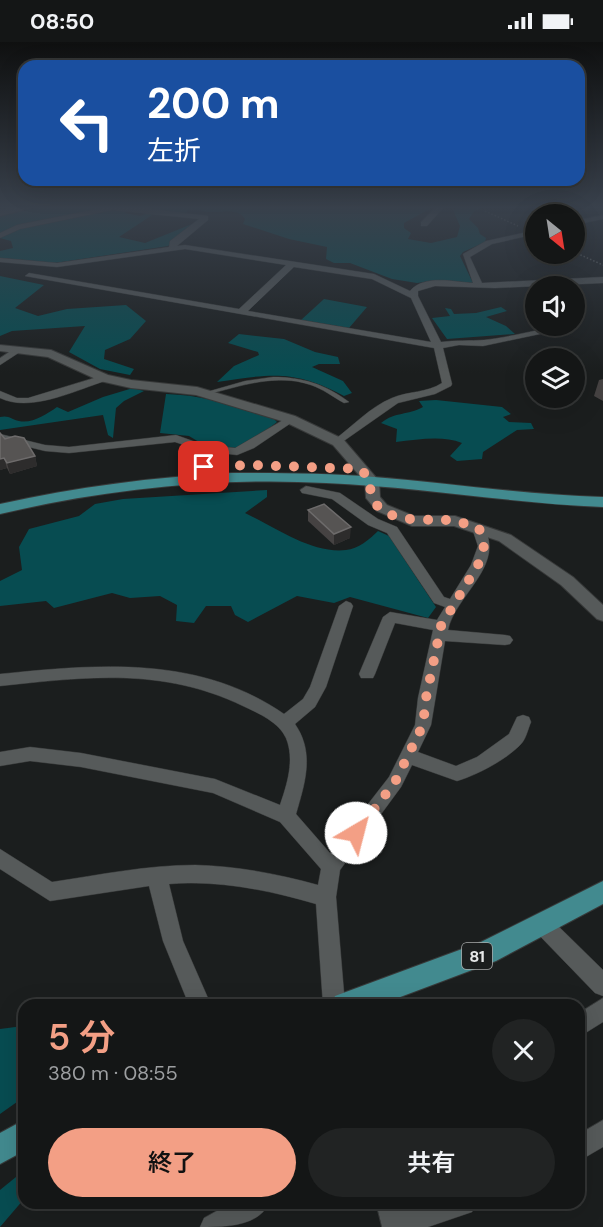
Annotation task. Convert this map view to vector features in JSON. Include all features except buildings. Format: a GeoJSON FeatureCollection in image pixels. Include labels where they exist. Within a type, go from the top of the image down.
{"type":"FeatureCollection","features":[{"type":"Feature","properties":{"kind":"main road"},"geometry":{"type":"LineString","coordinates":[[0,498],[98,478],[180,469],[250,465],[361,469],[513,484],[603,490]]}},
{"type":"Feature","properties":{"kind":"main road"},"geometry":{"type":"LineString","coordinates":[[0,509],[87,490],[173,480],[243,476],[372,481],[523,497],[603,502]]}},
{"type":"Feature","properties":{"kind":"main road","name":"81"},"geometry":{"type":"LineString","coordinates":[[360,999],[487,952],[603,892]]}},
{"type":"Feature","properties":{"kind":"main road"},"geometry":{"type":"LineString","coordinates":[[0,1149],[18,1138]]}},
{"type":"Feature","properties":{"kind":"street"},"geometry":{"type":"LineString","coordinates":[[26,262],[57,265],[75,262]]}},
{"type":"Feature","properties":{"kind":"street"},"geometry":{"type":"LineString","coordinates":[[280,262],[374,277],[414,296]]}},
{"type":"Feature","properties":{"kind":"street"},"geometry":{"type":"LineString","coordinates":[[469,262],[479,286]]}},
{"type":"Feature","properties":{"kind":"street"},"geometry":{"type":"LineString","coordinates":[[241,312],[292,264]]}},
{"type":"Feature","properties":{"kind":"street"},"geometry":{"type":"LineString","coordinates":[[29,276],[438,346],[459,342],[483,343],[525,335]]}},
{"type":"Feature","properties":{"kind":"street"},"geometry":{"type":"LineString","coordinates":[[585,281],[603,280]]}},
{"type":"Feature","properties":{"kind":"street"},"geometry":{"type":"LineString","coordinates":[[338,442],[385,404],[440,391],[447,384],[438,346],[414,296],[414,290],[426,284],[525,285]]}},
{"type":"Feature","properties":{"kind":"street"},"geometry":{"type":"LineString","coordinates":[[0,348],[51,354],[104,378],[130,384],[206,393],[291,419],[338,442],[372,481],[373,498],[382,508],[396,516],[412,520],[455,521],[505,538],[567,580],[603,615]]}},
{"type":"Feature","properties":{"kind":"street"},"geometry":{"type":"LineString","coordinates":[[0,362],[18,350]]}},
{"type":"Feature","properties":{"kind":"street"},"geometry":{"type":"LineString","coordinates":[[0,394],[15,401],[29,401],[104,378]]}},
{"type":"Feature","properties":{"kind":"street"},"geometry":{"type":"LineString","coordinates":[[0,437],[45,448],[69,450],[176,438],[202,448],[237,452],[291,419]]}},
{"type":"Feature","properties":{"kind":"street"},"geometry":{"type":"LineString","coordinates":[[306,490],[336,496],[373,522],[392,530],[439,600],[453,605]]}},
{"type":"Feature","properties":{"kind":"street"},"geometry":{"type":"LineString","coordinates":[[334,999],[326,897],[331,867],[395,782],[423,725],[426,698],[440,630],[478,565],[484,546],[479,528]]}},
{"type":"Feature","properties":{"kind":"street"},"geometry":{"type":"LineString","coordinates":[[286,722],[309,703],[318,687],[346,606]]}},
{"type":"Feature","properties":{"kind":"street"},"geometry":{"type":"LineString","coordinates":[[367,674],[390,617],[440,630],[505,640]]}},
{"type":"Feature","properties":{"kind":"street"},"geometry":{"type":"LineString","coordinates":[[0,680],[119,670],[145,671],[187,679],[243,699],[286,722],[296,742],[300,769],[286,816]]}},
{"type":"Feature","properties":{"kind":"street"},"geometry":{"type":"LineString","coordinates":[[408,755],[457,774],[483,762],[515,739],[523,722]]}},
{"type":"Feature","properties":{"kind":"street"},"geometry":{"type":"LineString","coordinates":[[0,759],[30,754],[81,760],[215,786],[286,816],[331,867]]}},
{"type":"Feature","properties":{"kind":"street"},"geometry":{"type":"LineString","coordinates":[[0,858],[50,892],[157,876],[224,876],[280,883],[326,897]]}},
{"type":"Feature","properties":{"kind":"street"},"geometry":{"type":"LineString","coordinates":[[157,876],[173,941],[199,999]]}},
{"type":"Feature","properties":{"kind":"street"},"geometry":{"type":"LineString","coordinates":[[543,925],[603,985]]}},
{"type":"Feature","properties":{"kind":"street"},"geometry":{"type":"LineString","coordinates":[[585,1022],[603,1010]]}},
{"type":"Feature","properties":{"kind":"street"},"geometry":{"type":"LineString","coordinates":[[585,1145],[603,1132]]}},
{"type":"Feature","properties":{"kind":"street"},"geometry":{"type":"LineString","coordinates":[[213,1227],[245,1209]]}},
{"type":"Feature","properties":{"kind":"street"},"geometry":{"type":"LineString","coordinates":[[393,1218],[435,1209]]}},
{"type":"Feature","properties":{"kind":"lane"},"geometry":{"type":"LineString","coordinates":[[206,393],[259,380],[281,378],[312,383],[346,402]]}},
{"type":"Feature","properties":{"kind":"shaded area"},"geometry":{"type":"Polygon","coordinates":[[[463,262],[473,283],[431,281],[417,283],[392,279],[350,263],[334,263],[463,262]]]}},
{"type":"Feature","properties":{"kind":"shaded area"},"geometry":{"type":"Polygon","coordinates":[[[0,276],[44,285],[15,308],[38,316],[67,309],[126,305],[146,321],[130,339],[105,350],[104,359],[134,369],[130,375],[100,369],[69,352],[85,326],[12,331],[0,336],[0,276]]]}},
{"type":"Feature","properties":{"kind":"shaded area"},"geometry":{"type":"Polygon","coordinates":[[[324,299],[367,307],[349,328],[301,320],[324,299]]]}},
{"type":"Feature","properties":{"kind":"shaded area"},"geometry":{"type":"Polygon","coordinates":[[[501,307],[507,311],[486,317],[506,326],[515,334],[447,339],[432,318],[450,316],[445,308],[451,309],[454,314],[476,313],[501,307]]]}},
{"type":"Feature","properties":{"kind":"shaded area"},"geometry":{"type":"Polygon","coordinates":[[[239,334],[284,339],[315,352],[338,357],[340,364],[319,364],[312,367],[343,381],[352,393],[344,396],[311,381],[282,376],[217,382],[234,366],[259,355],[258,352],[228,343],[239,334]]]}},
{"type":"Feature","properties":{"kind":"shaded area"},"geometry":{"type":"Polygon","coordinates":[[[133,388],[144,391],[124,401],[116,408],[113,438],[108,435],[103,415],[0,430],[0,417],[24,422],[34,420],[57,407],[68,412],[103,397],[133,388]]]}},
{"type":"Feature","properties":{"kind":"shaded area"},"geometry":{"type":"Polygon","coordinates":[[[166,394],[194,396],[220,402],[273,418],[277,422],[248,445],[234,450],[204,445],[189,436],[160,433],[166,394]]]}},
{"type":"Feature","properties":{"kind":"shaded area"},"geometry":{"type":"Polygon","coordinates":[[[436,400],[502,407],[511,414],[503,417],[509,422],[531,423],[534,429],[517,430],[483,452],[482,459],[457,461],[450,456],[462,443],[438,439],[396,442],[397,429],[381,423],[386,419],[423,407],[419,401],[436,400]]]}},
{"type":"Feature","properties":{"kind":"shaded area"},"geometry":{"type":"Polygon","coordinates":[[[267,490],[267,497],[245,513],[307,544],[333,550],[346,550],[359,546],[378,531],[389,536],[436,607],[428,618],[350,597],[334,603],[297,596],[248,622],[235,615],[231,606],[206,606],[194,623],[176,621],[177,605],[160,596],[130,598],[112,593],[54,608],[46,601],[0,606],[0,581],[22,570],[19,547],[29,529],[79,516],[95,504],[123,499],[267,490]]]}},
{"type":"Feature","properties":{"kind":"shaded area"},"geometry":{"type":"Polygon","coordinates":[[[18,1027],[18,1101],[0,1114],[0,1029],[18,1027]]]}},
{"type":"Feature","properties":{"kind":"shaded area"},"geometry":{"type":"Polygon","coordinates":[[[18,1178],[18,1206],[0,1227],[0,1190],[18,1178]]]}},
{"type":"Feature","properties":{"kind":"route"},"geometry":{"type":"LineString","coordinates":[[204,467],[250,465],[361,469],[372,481],[373,498],[382,508],[396,516],[412,520],[455,521],[479,528],[484,546],[478,565],[441,626],[426,698],[423,725],[395,782],[356,833]]}}]}
